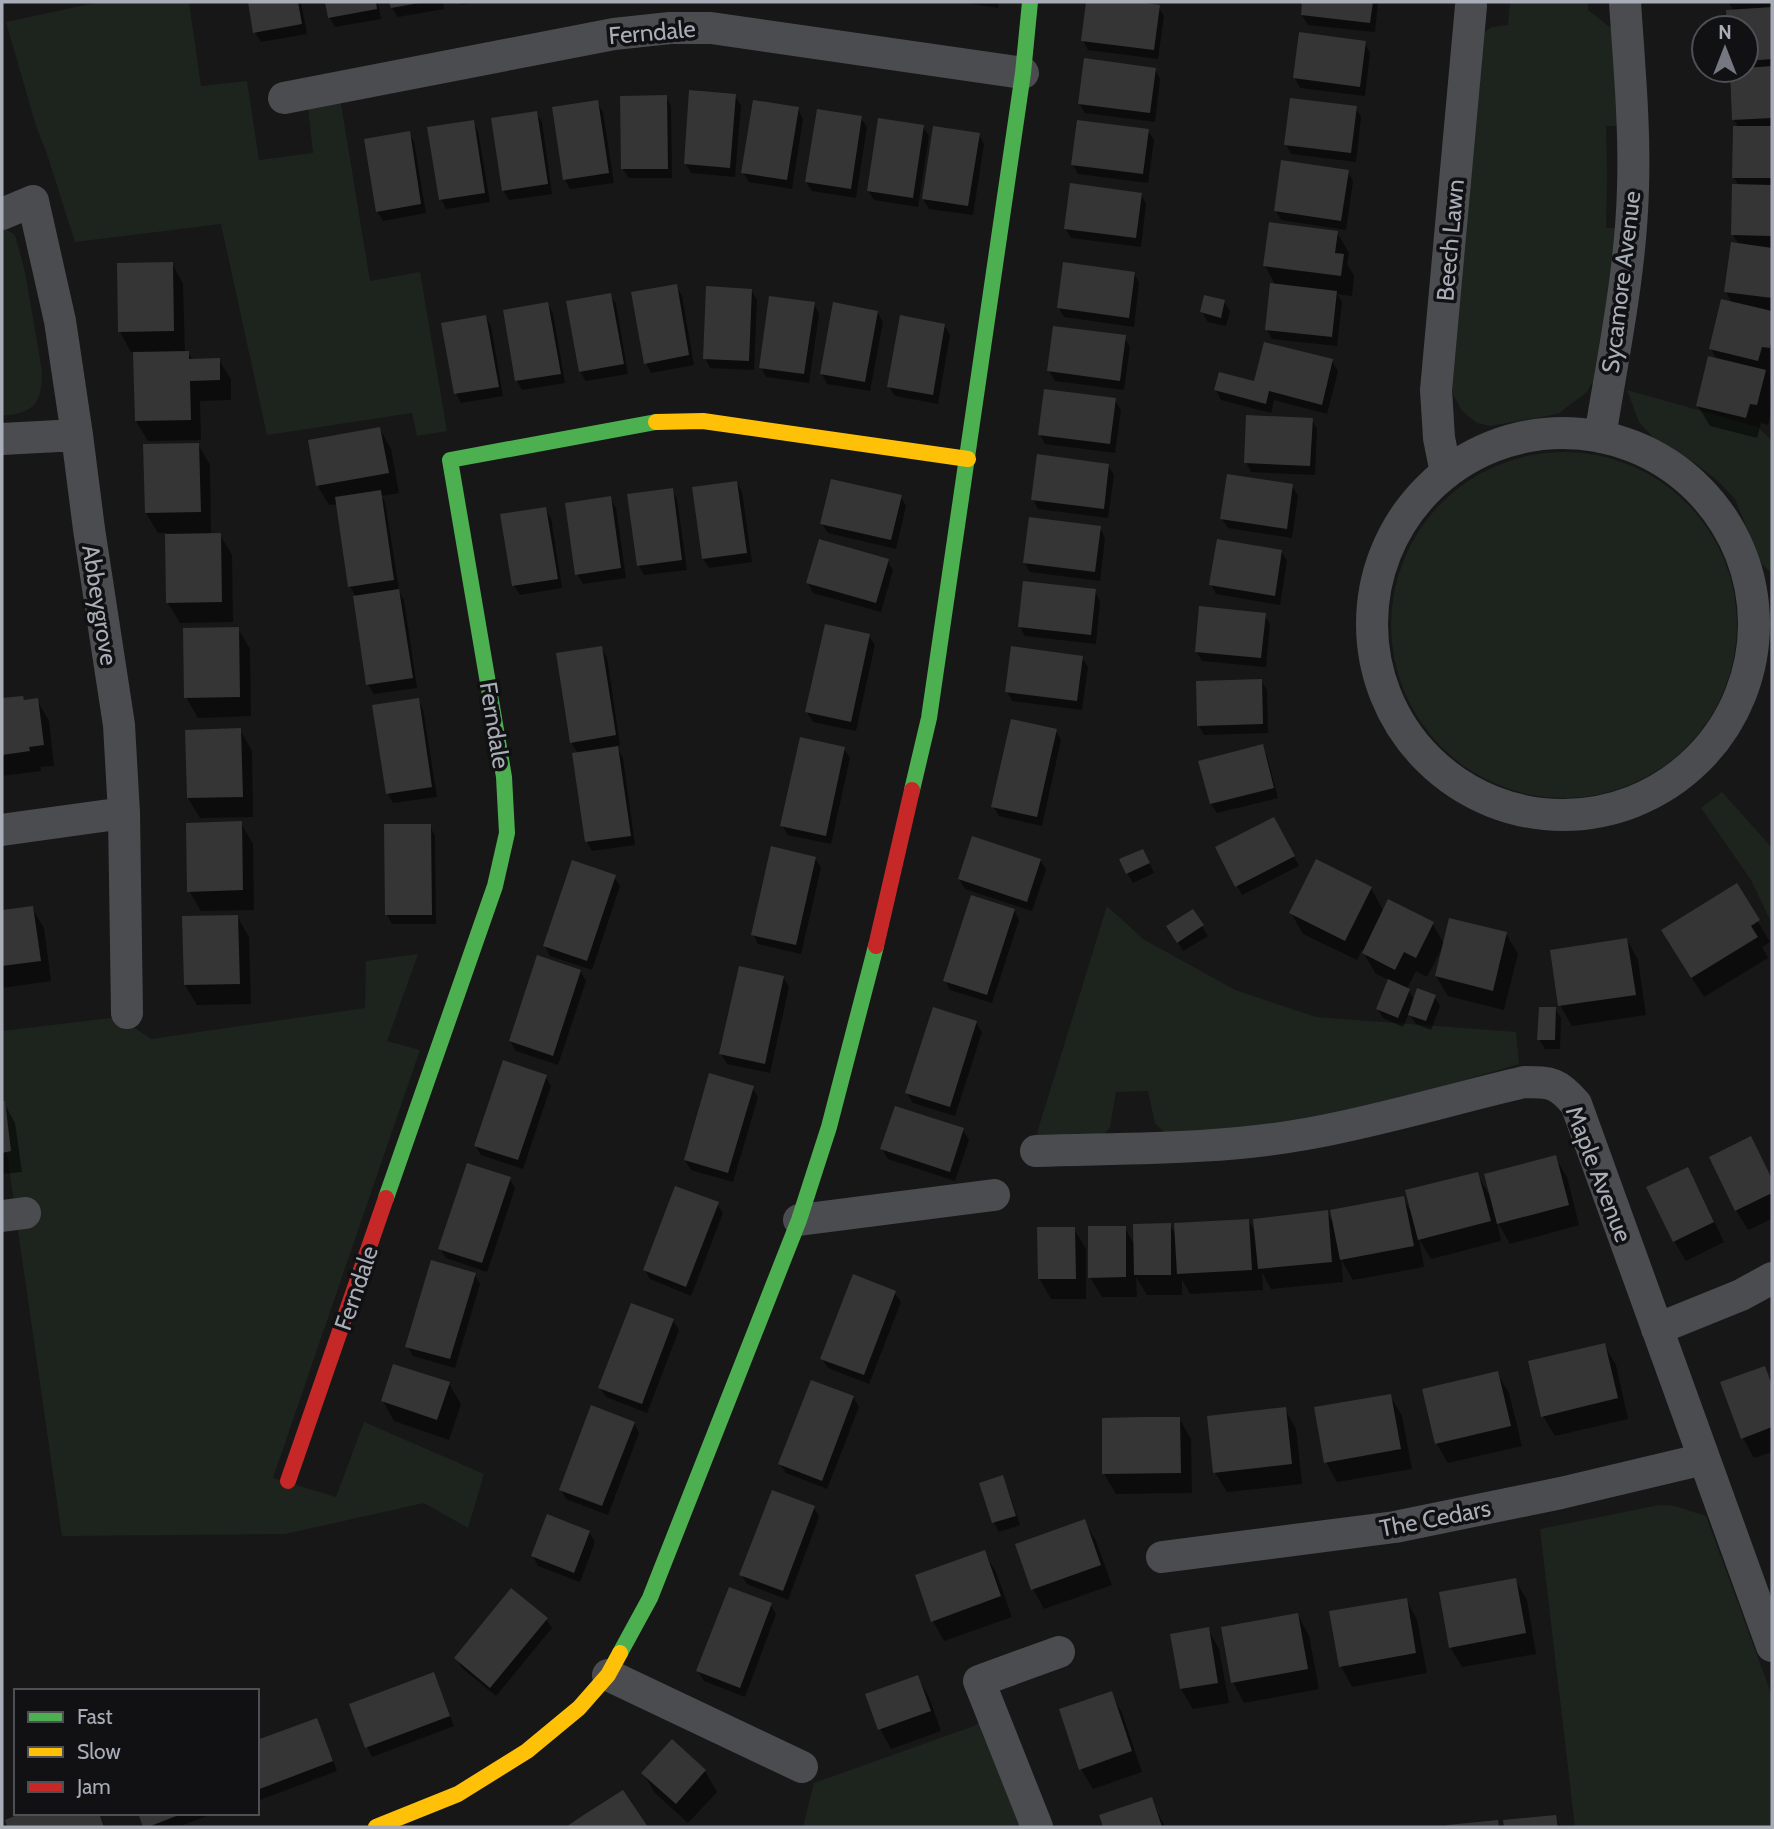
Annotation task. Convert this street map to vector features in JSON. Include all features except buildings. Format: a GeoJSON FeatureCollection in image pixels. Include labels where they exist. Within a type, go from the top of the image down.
{"type":"FeatureCollection","features":[{"type":"Feature","properties":{"kind":"street"},"geometry":{"type":"LineString","coordinates":[[376,1827],[458,1794],[527,1751],[579,1708],[608,1675],[650,1598],[799,1220],[829,1127],[883,918],[929,718],[1023,73],[1030,2]]}},
{"type":"Feature","properties":{"kind":"street","name":"Sycamore Avenue"},"geometry":{"type":"LineString","coordinates":[[1600,437],[1630,248],[1633,187],[1632,112],[1625,2]]}},
{"type":"Feature","properties":{"kind":"street","name":"Beech Lawn"},"geometry":{"type":"LineString","coordinates":[[1446,473],[1439,438],[1436,390],[1471,6]]}},
{"type":"Feature","properties":{"kind":"street","name":"Ferndale"},"geometry":{"type":"LineString","coordinates":[[284,99],[614,34],[670,28],[711,28],[1023,73]]}},
{"type":"Feature","properties":{"kind":"street","name":"Abbeygrove"},"geometry":{"type":"LineString","coordinates":[[2,214],[33,201],[60,321],[119,725],[124,813],[127,1013]]}},
{"type":"Feature","properties":{"kind":"street","name":"Ferndale"},"geometry":{"type":"LineString","coordinates":[[288,1481],[495,886],[507,833],[504,777],[450,460],[661,421],[703,421],[968,459]]}},
{"type":"Feature","properties":{"kind":"street"},"geometry":{"type":"LineString","coordinates":[[1586,434],[1641,450],[1688,480],[1720,514],[1740,552],[1763,609],[1750,667],[1736,707],[1708,750],[1672,781],[1629,804],[1589,814],[1541,814],[1492,803],[1451,780],[1420,752],[1393,714],[1374,661],[1371,613],[1385,552],[1414,504],[1446,473],[1487,449],[1529,436],[1586,434]]}},
{"type":"Feature","properties":{"kind":"street"},"geometry":{"type":"LineString","coordinates":[[2,439],[77,435]]}},
{"type":"Feature","properties":{"kind":"street"},"geometry":{"type":"LineString","coordinates":[[2,830],[124,813]]}},
{"type":"Feature","properties":{"kind":"street","name":"Maple Avenue"},"geometry":{"type":"LineString","coordinates":[[1036,1152],[1221,1145],[1305,1134],[1390,1117],[1524,1082],[1546,1082],[1563,1089],[1576,1104],[1772,1646]]}},
{"type":"Feature","properties":{"kind":"street"},"geometry":{"type":"LineString","coordinates":[[799,1220],[994,1195]]}},
{"type":"Feature","properties":{"kind":"street"},"geometry":{"type":"LineString","coordinates":[[1657,1329],[1741,1295],[1772,1278]]}},
{"type":"Feature","properties":{"kind":"street","name":"The Cedars"},"geometry":{"type":"LineString","coordinates":[[1162,1558],[1395,1527],[1561,1493],[1704,1459]]}},
{"type":"Feature","properties":{"kind":"street"},"geometry":{"type":"LineString","coordinates":[[1037,1827],[979,1681],[1059,1652]]}},
{"type":"Feature","properties":{"kind":"street"},"geometry":{"type":"LineString","coordinates":[[608,1675],[802,1767]]}},
{"type":"Feature","properties":{"kind":"shaded area"},"geometry":{"type":"Polygon","coordinates":[[[100,2],[189,2],[201,86],[247,81],[259,160],[313,153],[308,107],[340,98],[370,281],[420,272],[447,431],[417,436],[412,413],[267,435],[221,224],[75,242],[36,126],[6,22],[100,2]]]}},
{"type":"Feature","properties":{"kind":"shaded area"},"geometry":{"type":"Polygon","coordinates":[[[1510,2],[1588,2],[1588,10],[1611,28],[1619,126],[1606,126],[1606,228],[1619,228],[1593,381],[1587,392],[1558,414],[1490,426],[1477,423],[1462,411],[1450,382],[1482,42],[1485,32],[1492,27],[1508,25],[1510,2]]]}},
{"type":"Feature","properties":{"kind":"shaded area"},"geometry":{"type":"Polygon","coordinates":[[[6,229],[15,235],[25,272],[42,382],[34,405],[22,412],[2,416],[2,231],[6,229]]]}},
{"type":"Feature","properties":{"kind":"shaded area"},"geometry":{"type":"Polygon","coordinates":[[[1627,390],[1758,427],[1772,441],[1772,574],[1761,563],[1735,499],[1695,463],[1656,441],[1639,422],[1627,390]]]}},
{"type":"Feature","properties":{"kind":"shaded area"},"geometry":{"type":"Polygon","coordinates":[[[1547,452],[1581,452],[1614,459],[1646,472],[1687,502],[1708,529],[1724,559],[1734,591],[1737,625],[1734,659],[1724,691],[1708,721],[1687,748],[1646,778],[1614,791],[1581,798],[1547,798],[1514,791],[1482,778],[1454,759],[1430,735],[1411,707],[1398,675],[1391,642],[1391,608],[1398,575],[1411,543],[1430,515],[1454,491],[1482,472],[1514,459],[1547,452]]]}},
{"type":"Feature","properties":{"kind":"shaded area"},"geometry":{"type":"Polygon","coordinates":[[[1722,792],[1772,848],[1772,924],[1751,880],[1701,808],[1722,792]]]}},
{"type":"Feature","properties":{"kind":"shaded area"},"geometry":{"type":"Polygon","coordinates":[[[1107,906],[1143,939],[1235,990],[1316,1017],[1516,1032],[1519,1064],[1387,1103],[1219,1133],[1166,1134],[1155,1123],[1148,1091],[1116,1092],[1110,1127],[1104,1135],[1036,1136],[1107,906]]]}},
{"type":"Feature","properties":{"kind":"shaded area"},"geometry":{"type":"Polygon","coordinates":[[[418,954],[387,1041],[420,1050],[273,1478],[336,1497],[364,1422],[484,1474],[468,1528],[424,1503],[285,1534],[62,1536],[2,1119],[2,1031],[119,1017],[151,1039],[365,1008],[366,961],[418,954]]]}},
{"type":"Feature","properties":{"kind":"shaded area"},"geometry":{"type":"Polygon","coordinates":[[[1659,1505],[1675,1506],[1706,1516],[1772,1696],[1772,1827],[1575,1827],[1540,1529],[1659,1505]]]}},
{"type":"Feature","properties":{"kind":"shaded area"},"geometry":{"type":"Polygon","coordinates":[[[983,1720],[1025,1827],[803,1827],[814,1783],[974,1726],[983,1720]]]}},
{"type":"Feature","properties":{"kind":"traffic: fast"},"geometry":{"type":"LineString","coordinates":[[912,790],[929,718],[1023,73],[1030,2]]}},
{"type":"Feature","properties":{"kind":"traffic: fast"},"geometry":{"type":"LineString","coordinates":[[386,1198],[495,886],[507,833],[504,777],[450,460],[656,422]]}},
{"type":"Feature","properties":{"kind":"traffic: fast"},"geometry":{"type":"LineString","coordinates":[[620,1653],[650,1598],[799,1220],[829,1127],[876,946]]}},
{"type":"Feature","properties":{"kind":"traffic: slow"},"geometry":{"type":"LineString","coordinates":[[656,422],[703,421],[968,459]]}},
{"type":"Feature","properties":{"kind":"traffic: slow"},"geometry":{"type":"LineString","coordinates":[[376,1827],[458,1794],[527,1751],[579,1708],[608,1675],[620,1653]]}},
{"type":"Feature","properties":{"kind":"traffic: jam"},"geometry":{"type":"LineString","coordinates":[[876,946],[912,790]]}},
{"type":"Feature","properties":{"kind":"traffic: jam"},"geometry":{"type":"LineString","coordinates":[[288,1481],[386,1198]]}}]}
